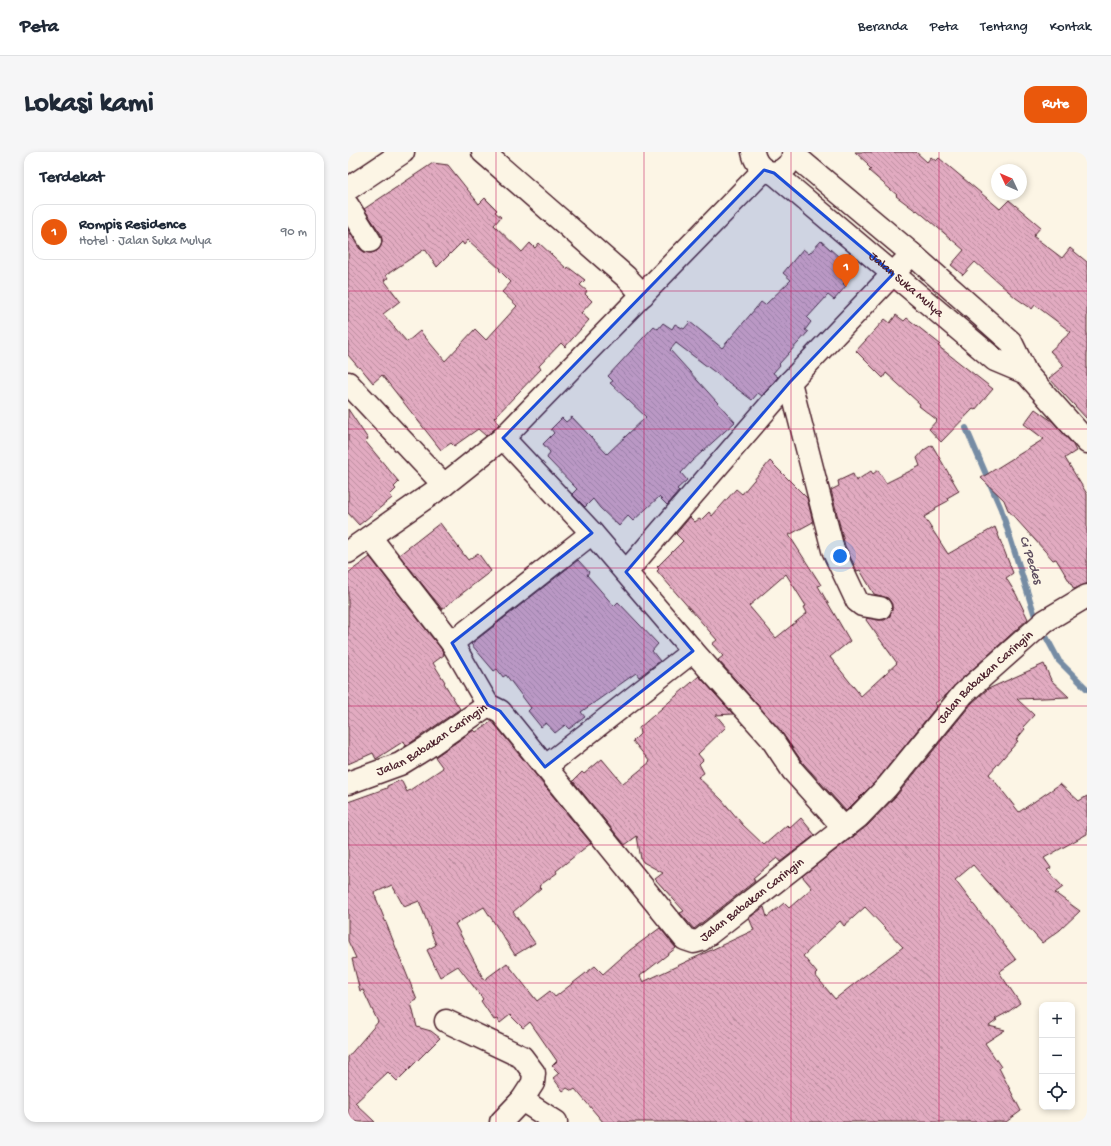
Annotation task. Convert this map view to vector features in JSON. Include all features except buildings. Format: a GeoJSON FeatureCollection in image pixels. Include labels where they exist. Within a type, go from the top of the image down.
{"type":"FeatureCollection","features":[{"type":"Feature","properties":{"kind":"street"},"geometry":{"type":"LineString","coordinates":[[348,189],[403,152]]}},
{"type":"Feature","properties":{"kind":"street"},"geometry":{"type":"LineString","coordinates":[[483,152],[626,277],[644,295]]}},
{"type":"Feature","properties":{"kind":"street"},"geometry":{"type":"LineString","coordinates":[[348,552],[444,485],[503,438],[644,295],[758,161],[784,169],[790,162],[793,153]]}},
{"type":"Feature","properties":{"kind":"street","name":"Jalan Suka Mulya"},"geometry":{"type":"LineString","coordinates":[[793,153],[912,254],[1011,342],[1026,373],[1087,442]]}},
{"type":"Feature","properties":{"kind":"street","name":"Jalan Suka Mulya"},"geometry":{"type":"LineString","coordinates":[[758,161],[995,360],[1026,373]]}},
{"type":"Feature","properties":{"kind":"street"},"geometry":{"type":"LineString","coordinates":[[348,206],[370,241]]}},
{"type":"Feature","properties":{"kind":"street"},"geometry":{"type":"LineString","coordinates":[[626,572],[790,382],[912,254]]}},
{"type":"Feature","properties":{"kind":"street"},"geometry":{"type":"LineString","coordinates":[[790,382],[834,550],[857,601],[862,605],[880,608]]}},
{"type":"Feature","properties":{"kind":"street"},"geometry":{"type":"LineString","coordinates":[[348,383],[444,485]]}},
{"type":"Feature","properties":{"kind":"street"},"geometry":{"type":"LineString","coordinates":[[503,438],[592,533],[693,651],[771,738],[793,771],[844,828]]}},
{"type":"Feature","properties":{"kind":"street"},"geometry":{"type":"LineString","coordinates":[[452,642],[592,533]]}},
{"type":"Feature","properties":{"kind":"street"},"geometry":{"type":"LineString","coordinates":[[370,537],[452,642],[488,704]]}},
{"type":"Feature","properties":{"kind":"street","name":"Jalan Babakan Caringin"},"geometry":{"type":"LineString","coordinates":[[348,783],[400,764],[426,748],[488,704],[500,711],[685,939],[694,942],[701,940],[844,828],[887,788],[963,694],[1039,626],[1087,596]]}},
{"type":"Feature","properties":{"kind":"street"},"geometry":{"type":"LineString","coordinates":[[545,767],[693,651]]}},
{"type":"Feature","properties":{"kind":"street"},"geometry":{"type":"LineString","coordinates":[[446,1021],[522,1057],[534,1073],[533,1083],[522,1100],[501,1122]]}},
{"type":"Feature","properties":{"kind":"street"},"geometry":{"type":"LineString","coordinates":[[522,1100],[556,1122]]}},
{"type":"Feature","properties":{"kind":"highlighted area"},"geometry":{"type":"Polygon","coordinates":[[[764,170],[774,173],[893,274],[790,382],[626,572],[693,651],[545,767],[500,711],[488,705],[452,643],[592,533],[503,438],[764,170]]]}},
{"type":"Feature","properties":{"kind":"waterway","name":"Ci Pedes"},"geometry":{"type":"LineString","coordinates":[[966,428],[1001,509],[1035,616],[1059,661],[1087,689]]}},
{"type":"Feature","properties":{"kind":"place","name":"Rompis Residence"},"geometry":{"type":"Point","coordinates":[846,287]}}]}
